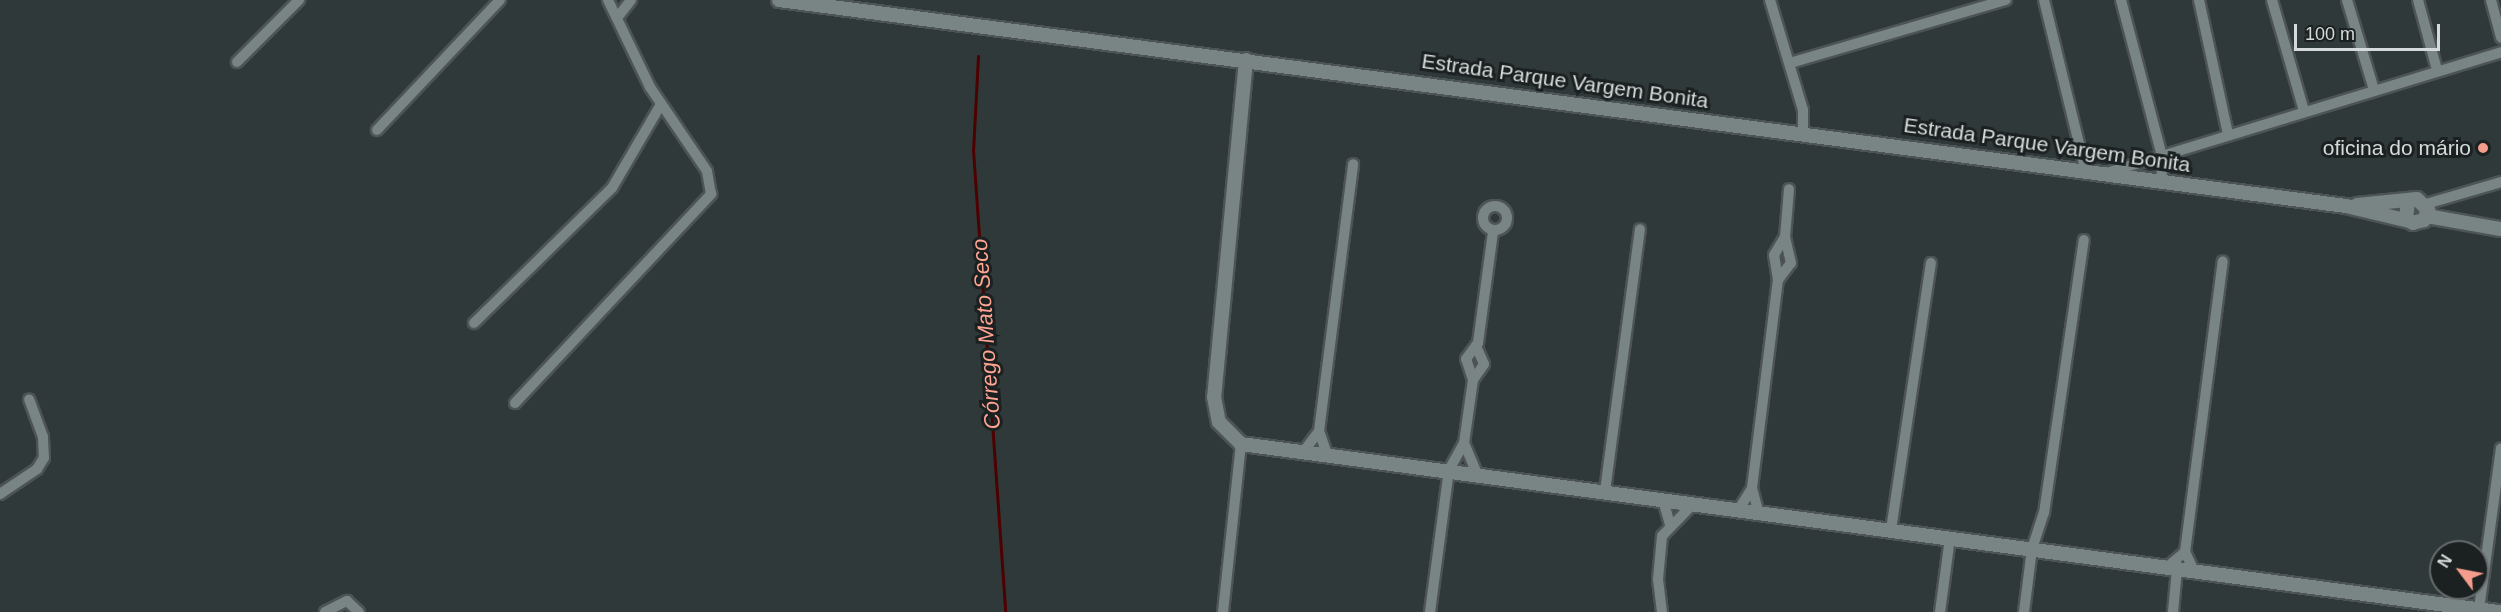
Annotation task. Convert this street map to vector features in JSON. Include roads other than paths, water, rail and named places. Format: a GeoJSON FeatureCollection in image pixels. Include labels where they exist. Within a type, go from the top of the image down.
{"type":"FeatureCollection","features":[{"type":"Feature","properties":{"kind":"street"},"geometry":{"type":"LineString","coordinates":[[237,62],[299,0]]}},
{"type":"Feature","properties":{"kind":"street"},"geometry":{"type":"LineString","coordinates":[[377,130],[500,0]]}},
{"type":"Feature","properties":{"kind":"street"},"geometry":{"type":"LineString","coordinates":[[515,403],[709,199],[707,171],[661,104],[608,0]]}},
{"type":"Feature","properties":{"kind":"street"},"geometry":{"type":"LineString","coordinates":[[617,18],[631,0]]}},
{"type":"Feature","properties":{"kind":"street","name":"Estrada Parque Vargem Bonita"},"geometry":{"type":"LineString","coordinates":[[779,0],[2346,206],[2409,221]]}},
{"type":"Feature","properties":{"kind":"street"},"geometry":{"type":"LineString","coordinates":[[1770,0],[1790,63],[1803,133]]}},
{"type":"Feature","properties":{"kind":"street"},"geometry":{"type":"LineString","coordinates":[[1790,63],[2006,0]]}},
{"type":"Feature","properties":{"kind":"street"},"geometry":{"type":"LineString","coordinates":[[2044,0],[2086,172]]}},
{"type":"Feature","properties":{"kind":"street"},"geometry":{"type":"LineString","coordinates":[[2121,0],[2161,153],[2162,182]]}},
{"type":"Feature","properties":{"kind":"street"},"geometry":{"type":"LineString","coordinates":[[2199,0],[2228,134]]}},
{"type":"Feature","properties":{"kind":"street"},"geometry":{"type":"LineString","coordinates":[[2272,0],[2304,111]]}},
{"type":"Feature","properties":{"kind":"street"},"geometry":{"type":"LineString","coordinates":[[2347,0],[2373,90]]}},
{"type":"Feature","properties":{"kind":"street"},"geometry":{"type":"LineString","coordinates":[[2418,0],[2437,70]]}},
{"type":"Feature","properties":{"kind":"street"},"geometry":{"type":"LineString","coordinates":[[2491,0],[2501,38]]}},
{"type":"Feature","properties":{"kind":"street"},"geometry":{"type":"LineString","coordinates":[[2101,175],[2161,153],[2501,52]]}},
{"type":"Feature","properties":{"kind":"street"},"geometry":{"type":"LineString","coordinates":[[1246,60],[1214,397],[1219,422],[1241,444],[1758,511],[2499,612]]}},
{"type":"Feature","properties":{"kind":"street"},"geometry":{"type":"LineString","coordinates":[[474,323],[612,188],[661,104]]}},
{"type":"Feature","properties":{"kind":"street"},"geometry":{"type":"LineString","coordinates":[[1304,451],[1318,431],[1353,164]]}},
{"type":"Feature","properties":{"kind":"street"},"geometry":{"type":"LineString","coordinates":[[2501,182],[2426,210],[2421,222],[2409,221],[2403,210],[2408,201],[2417,199],[2426,210],[2501,230]]}},
{"type":"Feature","properties":{"kind":"street"},"geometry":{"type":"LineString","coordinates":[[1778,280],[1791,263],[1785,237],[1789,189]]}},
{"type":"Feature","properties":{"kind":"street","name":"Estrada Parque Vargem Bonita"},"geometry":{"type":"LineString","coordinates":[[2346,206],[2408,201]]}},
{"type":"Feature","properties":{"kind":"street"},"geometry":{"type":"LineString","coordinates":[[1605,491],[1640,228]]}},
{"type":"Feature","properties":{"kind":"street"},"geometry":{"type":"LineString","coordinates":[[1473,380],[1466,365],[1476,346],[1493,232]]}},
{"type":"Feature","properties":{"kind":"street"},"geometry":{"type":"LineString","coordinates":[[1758,511],[1752,488],[1778,280],[1774,255],[1785,237]]}},
{"type":"Feature","properties":{"kind":"street"},"geometry":{"type":"LineString","coordinates":[[2024,612],[2032,549],[2044,513],[2084,240]]}},
{"type":"Feature","properties":{"kind":"street"},"geometry":{"type":"LineString","coordinates":[[2173,612],[2172,568],[2185,552],[2223,261]]}},
{"type":"Feature","properties":{"kind":"street"},"geometry":{"type":"LineString","coordinates":[[1891,530],[1931,263]]}},
{"type":"Feature","properties":{"kind":"street"},"geometry":{"type":"LineString","coordinates":[[1430,612],[1449,470],[1464,443],[1473,380],[1484,364],[1476,346]]}},
{"type":"Feature","properties":{"kind":"street"},"geometry":{"type":"LineString","coordinates":[[0,494],[38,469],[44,458],[43,437],[29,399]]}},
{"type":"Feature","properties":{"kind":"street"},"geometry":{"type":"LineString","coordinates":[[1318,431],[1327,454]]}},
{"type":"Feature","properties":{"kind":"street"},"geometry":{"type":"LineString","coordinates":[[1464,443],[1478,474]]}},
{"type":"Feature","properties":{"kind":"street"},"geometry":{"type":"LineString","coordinates":[[1223,612],[1241,444]]}},
{"type":"Feature","properties":{"kind":"street"},"geometry":{"type":"LineString","coordinates":[[2473,610],[2501,448]]}},
{"type":"Feature","properties":{"kind":"street"},"geometry":{"type":"LineString","coordinates":[[1739,509],[1752,488]]}},
{"type":"Feature","properties":{"kind":"street"},"geometry":{"type":"LineString","coordinates":[[1663,500],[1670,524]]}},
{"type":"Feature","properties":{"kind":"street"},"geometry":{"type":"LineString","coordinates":[[1662,612],[1658,579],[1662,536],[1670,524],[1694,503]]}},
{"type":"Feature","properties":{"kind":"street"},"geometry":{"type":"LineString","coordinates":[[1940,612],[1950,538]]}},
{"type":"Feature","properties":{"kind":"street"},"geometry":{"type":"LineString","coordinates":[[2185,552],[2194,571]]}},
{"type":"Feature","properties":{"kind":"street"},"geometry":{"type":"LineString","coordinates":[[325,612],[347,601],[359,612]]}},
{"type":"Feature","properties":{"kind":"waterway","name":"Córrego Mato Seco"},"geometry":{"type":"LineString","coordinates":[[978,56],[973,150],[1005,612]]}},
{"type":"Feature","properties":{"kind":"place","name":"oficina do mário"},"geometry":{"type":"Point","coordinates":[2483,148]}}]}
